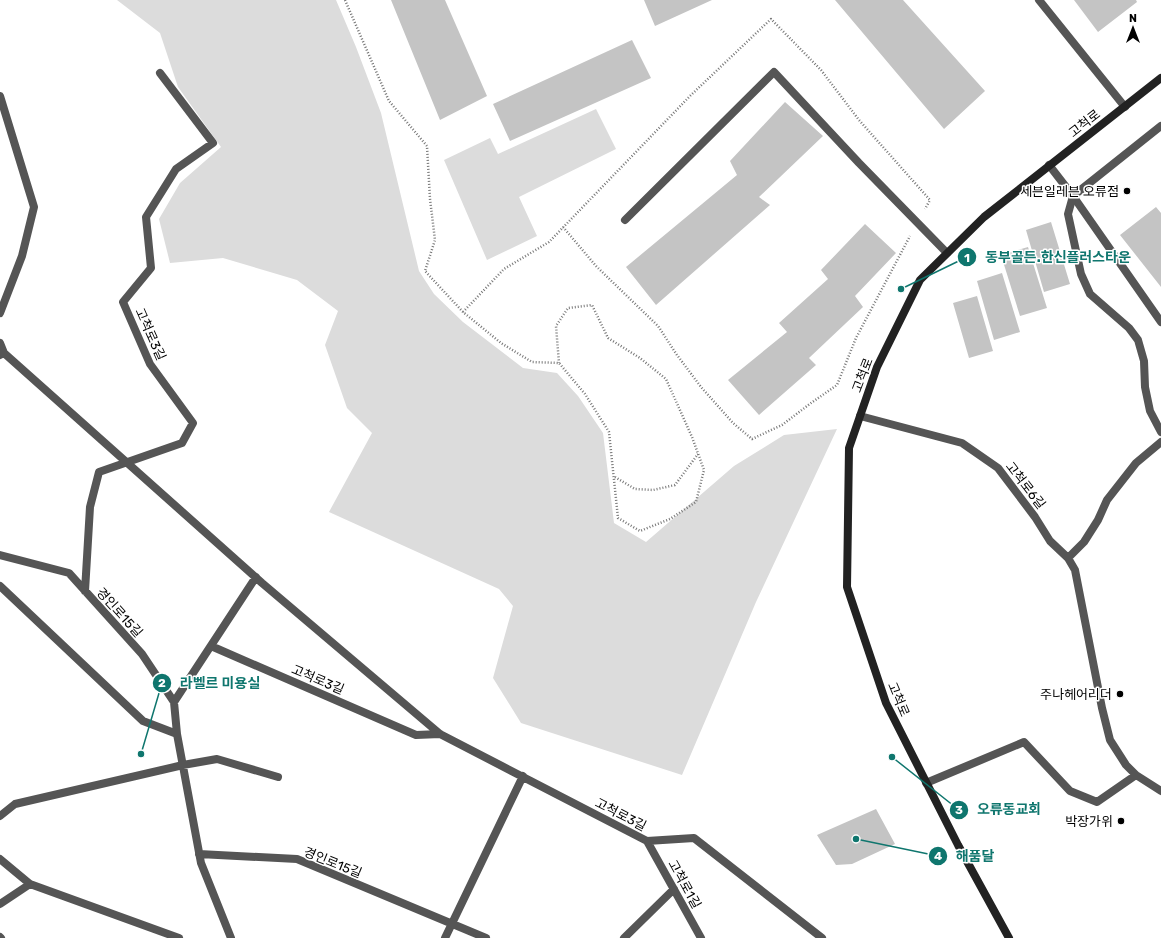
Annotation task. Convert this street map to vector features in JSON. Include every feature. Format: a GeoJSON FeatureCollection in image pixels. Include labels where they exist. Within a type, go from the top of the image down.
{"type":"FeatureCollection","features":[{"type":"Feature","properties":{"kind":"main road","name":"고척로"},"geometry":{"type":"LineString","coordinates":[[1009,938],[958,845],[886,704],[847,587],[849,448],[877,367],[920,280],[984,217],[1161,78]]}},
{"type":"Feature","properties":{"kind":"street"},"geometry":{"type":"LineString","coordinates":[[1039,0],[1125,107]]}},
{"type":"Feature","properties":{"kind":"street"},"geometry":{"type":"LineString","coordinates":[[625,220],[774,72],[947,253]]}},
{"type":"Feature","properties":{"kind":"street","name":"고척로3길"},"geometry":{"type":"LineString","coordinates":[[85,591],[90,508],[99,472],[182,443],[193,423],[150,364],[123,302],[151,268],[146,217],[176,169],[213,143],[160,73]]}},
{"type":"Feature","properties":{"kind":"street"},"geometry":{"type":"LineString","coordinates":[[0,96],[34,207],[22,256],[0,313]]}},
{"type":"Feature","properties":{"kind":"street"},"geometry":{"type":"LineString","coordinates":[[1161,126],[1073,196],[1068,214],[1081,274],[1090,294],[1129,328],[1138,340],[1144,361],[1145,387],[1150,411],[1161,432]]}},
{"type":"Feature","properties":{"kind":"street"},"geometry":{"type":"LineString","coordinates":[[1049,165],[1073,196],[1161,322]]}},
{"type":"Feature","properties":{"kind":"street","name":"고척로3길"},"geometry":{"type":"LineString","coordinates":[[0,343],[2,354],[256,577],[440,734],[648,841],[694,838],[818,937]]}},
{"type":"Feature","properties":{"kind":"street","name":"고척로6길"},"geometry":{"type":"LineString","coordinates":[[860,416],[962,443],[998,468],[1036,517],[1050,541],[1068,558],[1075,570],[1102,708],[1110,740],[1126,765],[1136,775],[1161,791]]}},
{"type":"Feature","properties":{"kind":"street"},"geometry":{"type":"LineString","coordinates":[[1068,558],[1084,542],[1098,520],[1107,500],[1136,463],[1161,442]]}},
{"type":"Feature","properties":{"kind":"street","name":"경인로15길"},"geometry":{"type":"LineString","coordinates":[[0,555],[69,573],[142,654],[174,702],[177,734],[201,863],[231,938]]}},
{"type":"Feature","properties":{"kind":"street"},"geometry":{"type":"LineString","coordinates":[[174,702],[256,577]]}},
{"type":"Feature","properties":{"kind":"street"},"geometry":{"type":"LineString","coordinates":[[0,586],[143,721],[177,734]]}},
{"type":"Feature","properties":{"kind":"street","name":"고척로3길"},"geometry":{"type":"LineString","coordinates":[[211,646],[416,735],[440,734]]}},
{"type":"Feature","properties":{"kind":"street"},"geometry":{"type":"LineString","coordinates":[[926,783],[1024,742],[1070,791],[1098,802],[1136,775]]}},
{"type":"Feature","properties":{"kind":"street"},"geometry":{"type":"LineString","coordinates":[[0,816],[14,804],[217,758],[278,777]]}},
{"type":"Feature","properties":{"kind":"street"},"geometry":{"type":"LineString","coordinates":[[445,938],[523,776]]}},
{"type":"Feature","properties":{"kind":"street","name":"고척로1길"},"geometry":{"type":"LineString","coordinates":[[648,841],[701,938]]}},
{"type":"Feature","properties":{"kind":"street","name":"경인로15길"},"geometry":{"type":"LineString","coordinates":[[199,854],[297,860],[486,938]]}},
{"type":"Feature","properties":{"kind":"street"},"geometry":{"type":"LineString","coordinates":[[0,859],[30,884],[179,938]]}},
{"type":"Feature","properties":{"kind":"street"},"geometry":{"type":"LineString","coordinates":[[0,904],[30,884]]}},
{"type":"Feature","properties":{"kind":"street"},"geometry":{"type":"LineString","coordinates":[[624,938],[674,889]]}},
{"type":"Feature","properties":{"kind":"path"},"geometry":{"type":"LineString","coordinates":[[345,0],[389,101],[427,146],[430,199],[436,240],[425,271],[463,312],[501,343],[532,362],[560,363]]}},
{"type":"Feature","properties":{"kind":"path"},"geometry":{"type":"LineString","coordinates":[[463,312],[504,269],[549,242],[690,96],[771,19],[821,70],[859,120],[930,200],[922,214]]}},
{"type":"Feature","properties":{"kind":"path"},"geometry":{"type":"LineString","coordinates":[[563,227],[596,266],[658,326],[676,355],[700,387],[733,423],[752,439],[782,425],[837,386],[856,338],[911,234]]}},
{"type":"Feature","properties":{"kind":"path"},"geometry":{"type":"LineString","coordinates":[[592,305],[608,338],[640,358],[666,379],[678,404],[698,454],[704,470],[696,502],[670,519],[640,531],[618,518],[610,432],[585,394],[560,363],[556,326],[568,308],[592,305]]}},
{"type":"Feature","properties":{"kind":"path"},"geometry":{"type":"LineString","coordinates":[[614,477],[635,489],[652,490],[675,485],[698,454]]}},
{"type":"Feature","properties":{"kind":"shaded area"},"geometry":{"type":"Polygon","coordinates":[[[117,0],[336,0],[381,113],[419,271],[434,294],[463,322],[523,368],[557,373],[578,396],[603,433],[614,523],[646,542],[734,466],[784,435],[837,429],[756,602],[682,775],[521,723],[493,678],[513,606],[499,589],[329,512],[372,433],[347,408],[325,345],[338,311],[297,280],[223,258],[170,263],[159,219],[180,183],[221,147],[178,87],[160,33],[117,0]]]}},
{"type":"Feature","properties":{"kind":"shaded area"},"geometry":{"type":"Polygon","coordinates":[[[596,109],[616,149],[519,197],[537,236],[487,260],[444,160],[490,138],[498,154],[596,109]]]}},
{"type":"Feature","properties":{"kind":"building"},"geometry":{"type":"Polygon","coordinates":[[[391,0],[445,0],[487,96],[440,120],[391,0]]]}},
{"type":"Feature","properties":{"kind":"building"},"geometry":{"type":"Polygon","coordinates":[[[644,0],[712,0],[655,26],[644,0]]]}},
{"type":"Feature","properties":{"kind":"building"},"geometry":{"type":"Polygon","coordinates":[[[835,0],[903,0],[985,91],[944,129],[835,0]]]}},
{"type":"Feature","properties":{"kind":"building"},"geometry":{"type":"Polygon","coordinates":[[[1074,0],[1136,0],[1137,2],[1098,32],[1074,0]]]}},
{"type":"Feature","properties":{"kind":"building"},"geometry":{"type":"Polygon","coordinates":[[[632,40],[651,78],[510,141],[493,104],[632,40]]]}},
{"type":"Feature","properties":{"kind":"building"},"geometry":{"type":"Polygon","coordinates":[[[785,102],[823,136],[759,197],[770,205],[656,305],[626,267],[737,175],[730,161],[785,102]]]}},
{"type":"Feature","properties":{"kind":"building"},"geometry":{"type":"Polygon","coordinates":[[[1156,207],[1161,213],[1161,287],[1120,235],[1156,207]]]}},
{"type":"Feature","properties":{"kind":"building"},"geometry":{"type":"Polygon","coordinates":[[[1051,222],[1070,284],[1044,292],[1026,230],[1051,222]]]}},
{"type":"Feature","properties":{"kind":"building"},"geometry":{"type":"Polygon","coordinates":[[[865,224],[896,253],[855,296],[863,307],[809,358],[816,365],[759,415],[728,380],[787,332],[779,323],[828,279],[821,270],[865,224]]]}},
{"type":"Feature","properties":{"kind":"building"},"geometry":{"type":"Polygon","coordinates":[[[1028,247],[1047,308],[1020,316],[1001,255],[1028,247]]]}},
{"type":"Feature","properties":{"kind":"building"},"geometry":{"type":"Polygon","coordinates":[[[1002,273],[1020,332],[994,340],[977,281],[1002,273]]]}},
{"type":"Feature","properties":{"kind":"building"},"geometry":{"type":"Polygon","coordinates":[[[977,296],[993,351],[969,358],[953,303],[977,296]]]}},
{"type":"Feature","properties":{"kind":"building"},"geometry":{"type":"Polygon","coordinates":[[[876,809],[895,844],[852,864],[836,865],[817,835],[876,809]]]}},
{"type":"Feature","properties":{"kind":"place","name":"세븐일레븐 오류점"},"geometry":{"type":"Point","coordinates":[1127,191]}},
{"type":"Feature","properties":{"kind":"place","name":"동부골든.한신플러스타운"},"geometry":{"type":"Point","coordinates":[901,289]}},
{"type":"Feature","properties":{"kind":"place","name":"주나헤어리더"},"geometry":{"type":"Point","coordinates":[1120,694]}},
{"type":"Feature","properties":{"kind":"place","name":"라벨르 미용실"},"geometry":{"type":"Point","coordinates":[141,754]}},
{"type":"Feature","properties":{"kind":"place","name":"오류동교회"},"geometry":{"type":"Point","coordinates":[892,757]}},
{"type":"Feature","properties":{"kind":"place","name":"박장가위"},"geometry":{"type":"Point","coordinates":[1121,821]}},
{"type":"Feature","properties":{"kind":"place","name":"해품달"},"geometry":{"type":"Point","coordinates":[856,839]}}]}
